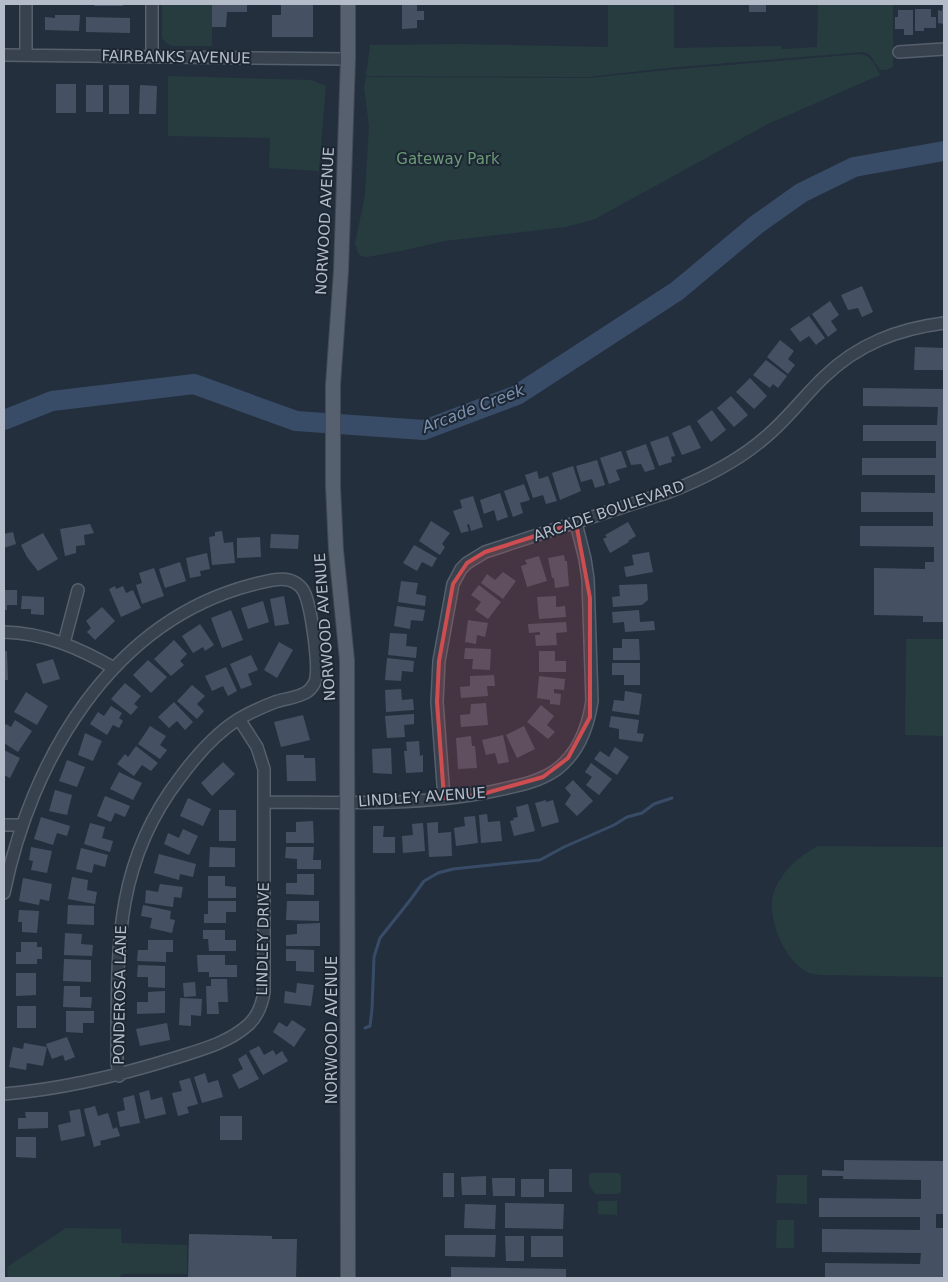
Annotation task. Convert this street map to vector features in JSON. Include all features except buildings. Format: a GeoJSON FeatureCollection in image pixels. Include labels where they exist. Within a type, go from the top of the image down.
{"type":"FeatureCollection","features":[{"type":"Feature","properties":{"kind":"main road","name":"NORWOOD AVENUE"},"geometry":{"type":"LineString","coordinates":[[348,4],[341,271],[333,385],[336,550],[347,660],[348,1278]]}},
{"type":"Feature","properties":{"kind":"street"},"geometry":{"type":"LineString","coordinates":[[26,4],[26,55]]}},
{"type":"Feature","properties":{"kind":"street"},"geometry":{"type":"LineString","coordinates":[[152,4],[152,57]]}},
{"type":"Feature","properties":{"kind":"street"},"geometry":{"type":"LineString","coordinates":[[899,52],[944,49]]}},
{"type":"Feature","properties":{"kind":"street","name":"FAIRBANKS AVENUE"},"geometry":{"type":"LineString","coordinates":[[4,55],[348,59]]}},
{"type":"Feature","properties":{"kind":"street","name":"ARCADE BOULEVARD"},"geometry":{"type":"LineString","coordinates":[[444,798],[437,681],[451,592],[457,576],[467,564],[486,552],[670,492],[720,468],[767,436],[792,413],[823,378],[853,353],[897,332],[944,323]]}},
{"type":"Feature","properties":{"kind":"street","name":"LINDLEY AVENUE"},"geometry":{"type":"LineString","coordinates":[[264,802],[348,802],[479,795],[529,783],[557,769],[578,746],[590,717],[592,701],[590,598],[586,559],[576,522]]}},
{"type":"Feature","properties":{"kind":"street","name":"PONDEROSA LANE"},"geometry":{"type":"LineString","coordinates":[[114,668],[150,635],[202,603],[249,586],[279,579],[286,579],[299,585],[307,598],[315,645],[316,672],[310,689],[304,694],[272,703],[239,719],[212,741],[190,764],[170,790],[144,837],[133,866],[121,919],[118,950],[117,1062],[119,1076]]}},
{"type":"Feature","properties":{"kind":"street"},"geometry":{"type":"LineString","coordinates":[[64,643],[78,590]]}},
{"type":"Feature","properties":{"kind":"street"},"geometry":{"type":"LineString","coordinates":[[4,632],[34,635],[64,643],[84,651],[114,668],[91,696],[59,742],[37,784],[21,825],[4,893]]}},
{"type":"Feature","properties":{"kind":"street","name":"LINDLEY DRIVE"},"geometry":{"type":"LineString","coordinates":[[4,1094],[43,1090],[119,1076],[216,1045],[246,1027],[257,1015],[264,992],[264,769],[260,754],[239,719]]}},
{"type":"Feature","properties":{"kind":"street"},"geometry":{"type":"LineString","coordinates":[[4,825],[21,825]]}},
{"type":"Feature","properties":{"kind":"highlighted area"},"geometry":{"type":"Polygon","coordinates":[[[576,523],[590,598],[590,717],[568,758],[543,777],[479,795],[444,798],[437,702],[439,661],[453,584],[467,563],[485,552],[576,523]]]}},
{"type":"Feature","properties":{"kind":"green space"},"geometry":{"type":"Polygon","coordinates":[[[162,4],[212,4],[212,46],[172,46],[166,43],[162,38],[162,4]]]}},
{"type":"Feature","properties":{"kind":"green space"},"geometry":{"type":"Polygon","coordinates":[[[608,4],[674,4],[674,48],[781,46],[782,49],[817,47],[818,4],[893,4],[893,67],[880,70],[870,55],[864,52],[667,68],[588,77],[366,76],[370,45],[461,44],[608,47],[608,4]]]}},
{"type":"Feature","properties":{"kind":"green space","name":"Gateway Park"},"geometry":{"type":"Polygon","coordinates":[[[860,54],[870,58],[880,75],[768,124],[595,219],[566,227],[444,241],[367,257],[361,256],[358,253],[355,243],[365,195],[369,126],[364,88],[366,77],[588,78],[860,54]]]}},
{"type":"Feature","properties":{"kind":"green space"},"geometry":{"type":"Polygon","coordinates":[[[168,76],[311,80],[326,86],[319,171],[269,168],[270,138],[168,136],[168,76]]]}},
{"type":"Feature","properties":{"kind":"green space"},"geometry":{"type":"Polygon","coordinates":[[[906,639],[944,639],[944,736],[905,735],[906,639]]]}},
{"type":"Feature","properties":{"kind":"green space"},"geometry":{"type":"Polygon","coordinates":[[[818,846],[944,847],[944,977],[820,975],[809,973],[792,959],[784,948],[774,924],[772,899],[775,889],[788,869],[798,859],[818,846]]]}},
{"type":"Feature","properties":{"kind":"green space"},"geometry":{"type":"Polygon","coordinates":[[[619,1173],[621,1175],[621,1192],[617,1194],[595,1194],[589,1185],[589,1174],[619,1173]]]}},
{"type":"Feature","properties":{"kind":"green space"},"geometry":{"type":"Polygon","coordinates":[[[777,1175],[807,1175],[807,1204],[776,1203],[777,1175]]]}},
{"type":"Feature","properties":{"kind":"green space"},"geometry":{"type":"Polygon","coordinates":[[[598,1201],[617,1201],[617,1215],[598,1214],[598,1201]]]}},
{"type":"Feature","properties":{"kind":"green space"},"geometry":{"type":"Polygon","coordinates":[[[777,1220],[794,1220],[794,1248],[776,1248],[777,1220]]]}},
{"type":"Feature","properties":{"kind":"green space"},"geometry":{"type":"Polygon","coordinates":[[[66,1228],[121,1229],[122,1243],[187,1245],[187,1274],[123,1274],[118,1278],[8,1278],[7,1267],[66,1228]]]}},
{"type":"Feature","properties":{"kind":"waterway","name":"Arcade Creek"},"geometry":{"type":"LineString","coordinates":[[4,420],[52,401],[194,384],[296,421],[424,430],[517,395],[677,291],[756,225],[801,193],[854,167],[944,151]]}},
{"type":"Feature","properties":{"kind":"waterway"},"geometry":{"type":"LineString","coordinates":[[365,1028],[370,1026],[374,957],[380,938],[424,881],[438,873],[453,869],[540,860],[627,817],[642,813],[654,804],[672,798]]}}]}
